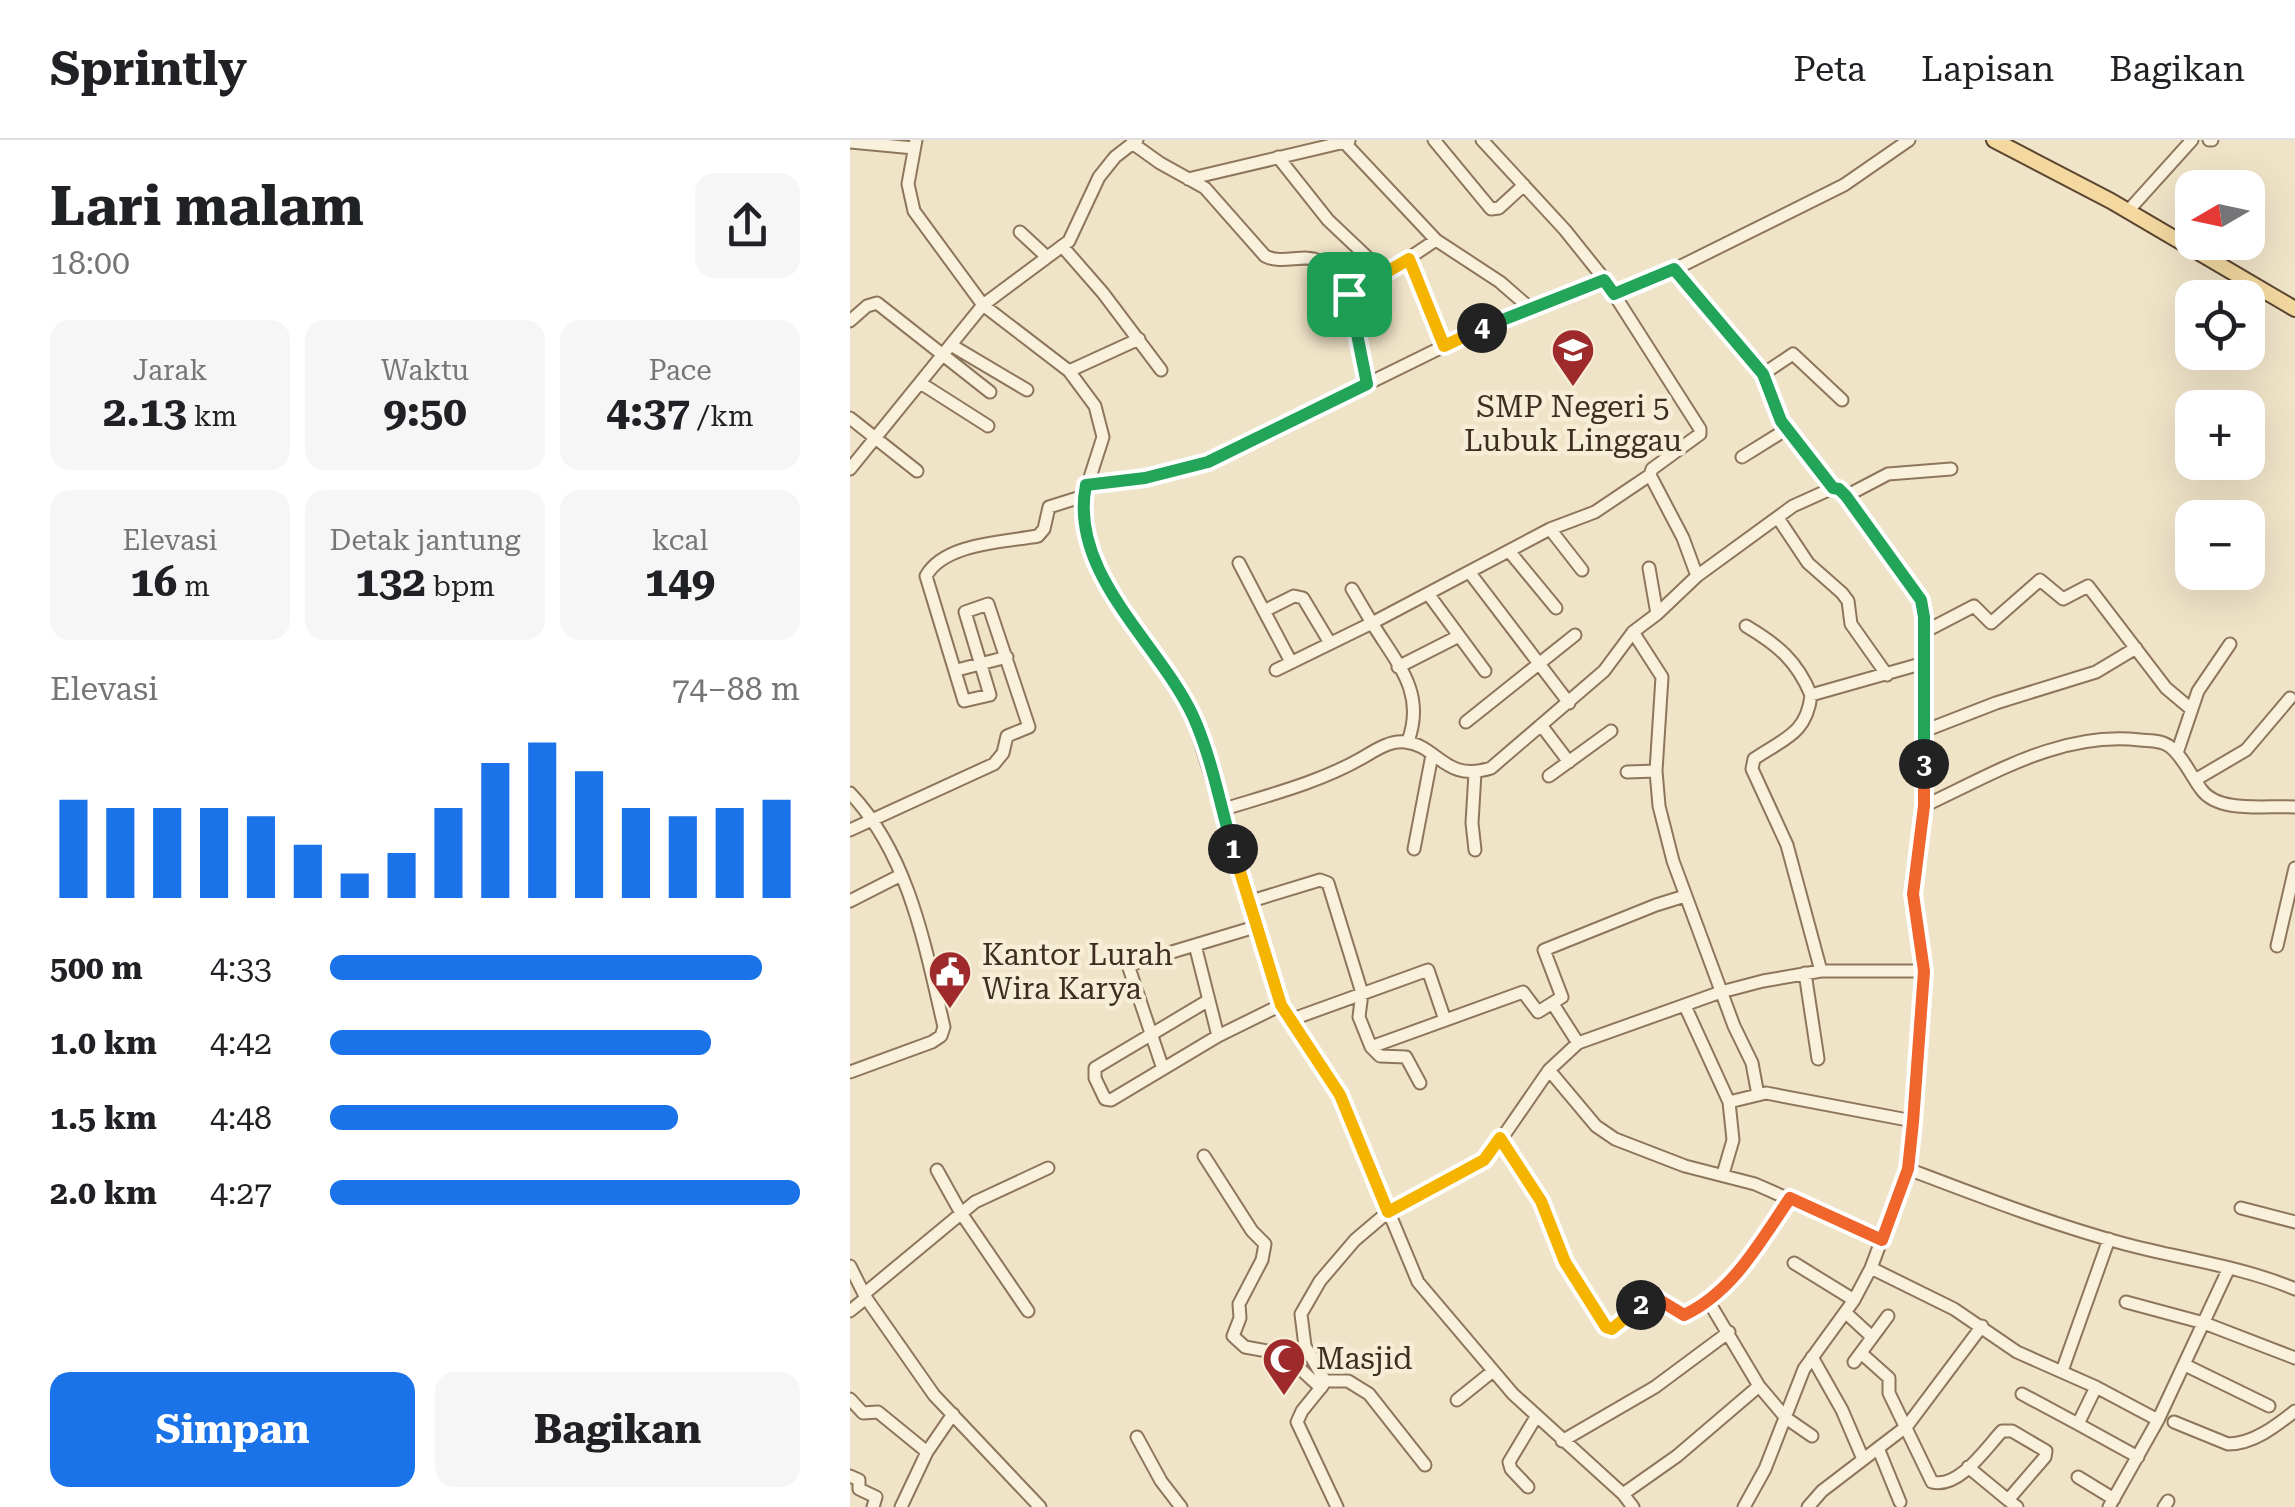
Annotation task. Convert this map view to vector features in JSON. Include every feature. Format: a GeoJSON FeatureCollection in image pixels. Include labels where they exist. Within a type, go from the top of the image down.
{"type":"FeatureCollection","features":[{"type":"Feature","properties":{"kind":"main road"},"geometry":{"type":"LineString","coordinates":[[1994,140],[2128,211],[2295,309]]}},
{"type":"Feature","properties":{"kind":"street"},"geometry":{"type":"LineString","coordinates":[[1434,140],[1490,209],[1500,208],[1524,185]]}},
{"type":"Feature","properties":{"kind":"street"},"geometry":{"type":"LineString","coordinates":[[1276,670],[1429,595],[1550,529],[1595,512],[1698,438],[1700,429],[1604,280],[1482,140]]}},
{"type":"Feature","properties":{"kind":"street"},"geometry":{"type":"LineString","coordinates":[[1614,294],[1674,269],[1844,185],[1909,140]]}},
{"type":"Feature","properties":{"kind":"street"},"geometry":{"type":"LineString","coordinates":[[2128,211],[2192,140]]}},
{"type":"Feature","properties":{"kind":"street"},"geometry":{"type":"LineString","coordinates":[[851,467],[984,306],[1062,246],[1075,231],[1099,177],[1134,141],[1210,193],[1265,256],[1278,262],[1316,260],[1349,294],[1367,384]]}},
{"type":"Feature","properties":{"kind":"street"},"geometry":{"type":"LineString","coordinates":[[1188,178],[1348,141],[1436,240],[1500,282],[1530,308]]}},
{"type":"Feature","properties":{"kind":"street"},"geometry":{"type":"LineString","coordinates":[[850,142],[915,144],[908,184],[910,203],[984,306],[1069,371],[1095,406],[1103,437],[1085,491],[1087,544],[1095,566],[1186,702],[1205,750],[1281,1005],[1340,1095],[1422,1289],[1536,1417],[1633,1507]]}},
{"type":"Feature","properties":{"kind":"street"},"geometry":{"type":"LineString","coordinates":[[1278,158],[1321,212],[1385,274]]}},
{"type":"Feature","properties":{"kind":"street"},"geometry":{"type":"LineString","coordinates":[[1020,232],[1047,257]]}},
{"type":"Feature","properties":{"kind":"street"},"geometry":{"type":"LineString","coordinates":[[1349,294],[1436,240]]}},
{"type":"Feature","properties":{"kind":"street"},"geometry":{"type":"LineString","coordinates":[[1062,246],[1162,370]]}},
{"type":"Feature","properties":{"kind":"street"},"geometry":{"type":"LineString","coordinates":[[1409,259],[1444,346]]}},
{"type":"Feature","properties":{"kind":"street"},"geometry":{"type":"LineString","coordinates":[[1674,269],[1763,374],[1777,413],[1833,488]]}},
{"type":"Feature","properties":{"kind":"street"},"geometry":{"type":"LineString","coordinates":[[850,830],[994,764],[1004,753],[1007,736],[1029,727],[988,604],[966,612],[990,696],[966,702],[926,576],[935,564],[960,552],[1038,536],[1050,508],[1085,491],[1208,462],[1444,346],[1604,280]]}},
{"type":"Feature","properties":{"kind":"street"},"geometry":{"type":"LineString","coordinates":[[850,321],[867,306],[878,303],[990,392]]}},
{"type":"Feature","properties":{"kind":"street"},"geometry":{"type":"LineString","coordinates":[[1069,371],[1139,339]]}},
{"type":"Feature","properties":{"kind":"street"},"geometry":{"type":"LineString","coordinates":[[951,345],[1027,390]]}},
{"type":"Feature","properties":{"kind":"street"},"geometry":{"type":"LineString","coordinates":[[1763,374],[1793,354],[1842,400]]}},
{"type":"Feature","properties":{"kind":"street"},"geometry":{"type":"LineString","coordinates":[[922,384],[988,426]]}},
{"type":"Feature","properties":{"kind":"street"},"geometry":{"type":"LineString","coordinates":[[850,418],[917,471]]}},
{"type":"Feature","properties":{"kind":"street"},"geometry":{"type":"LineString","coordinates":[[1742,457],[1787,429]]}},
{"type":"Feature","properties":{"kind":"street"},"geometry":{"type":"LineString","coordinates":[[1846,496],[1888,474],[1950,469]]}},
{"type":"Feature","properties":{"kind":"street"},"geometry":{"type":"LineString","coordinates":[[1650,476],[1683,538],[1697,576]]}},
{"type":"Feature","properties":{"kind":"street"},"geometry":{"type":"LineString","coordinates":[[1222,810],[1320,779],[1392,743],[1408,742],[1457,770],[1475,773],[1492,768],[1604,671],[1633,632],[1697,576],[1793,506],[1833,488],[1846,496],[1916,592],[1923,610],[1924,806],[1913,902],[1924,971],[1913,1122],[1908,1169],[1871,1268],[1846,1313],[1798,1381],[1765,1469],[1744,1507]]}},
{"type":"Feature","properties":{"kind":"street"},"geometry":{"type":"LineString","coordinates":[[1778,518],[1808,563],[1848,600],[1851,624],[1887,675]]}},
{"type":"Feature","properties":{"kind":"street"},"geometry":{"type":"LineString","coordinates":[[1550,529],[1582,570]]}},
{"type":"Feature","properties":{"kind":"street"},"geometry":{"type":"LineString","coordinates":[[1510,551],[1556,608]]}},
{"type":"Feature","properties":{"kind":"street"},"geometry":{"type":"LineString","coordinates":[[1239,562],[1291,662]]}},
{"type":"Feature","properties":{"kind":"street"},"geometry":{"type":"LineString","coordinates":[[1649,568],[1657,614]]}},
{"type":"Feature","properties":{"kind":"street"},"geometry":{"type":"LineString","coordinates":[[1470,573],[1569,703]]}},
{"type":"Feature","properties":{"kind":"street"},"geometry":{"type":"LineString","coordinates":[[1924,632],[1974,606],[1990,623],[2042,580],[2063,599],[2084,587],[2092,588],[2166,688],[2192,710]]}},
{"type":"Feature","properties":{"kind":"street"},"geometry":{"type":"LineString","coordinates":[[1352,589],[1412,688],[1415,723],[1408,742]]}},
{"type":"Feature","properties":{"kind":"street"},"geometry":{"type":"LineString","coordinates":[[1429,595],[1485,670]]}},
{"type":"Feature","properties":{"kind":"street"},"geometry":{"type":"LineString","coordinates":[[1264,611],[1294,596],[1303,598],[1330,643]]}},
{"type":"Feature","properties":{"kind":"street"},"geometry":{"type":"LineString","coordinates":[[1746,626],[1787,653],[1811,695],[1806,721],[1754,760],[1752,769],[1787,844],[1821,971]]}},
{"type":"Feature","properties":{"kind":"street"},"geometry":{"type":"LineString","coordinates":[[1633,632],[1662,677],[1656,771],[1659,806],[1686,896],[1752,1063],[1758,1095]]}},
{"type":"Feature","properties":{"kind":"street"},"geometry":{"type":"LineString","coordinates":[[1466,722],[1575,635]]}},
{"type":"Feature","properties":{"kind":"street"},"geometry":{"type":"LineString","coordinates":[[1398,667],[1459,636]]}},
{"type":"Feature","properties":{"kind":"street"},"geometry":{"type":"LineString","coordinates":[[2177,753],[2198,691],[2230,644]]}},
{"type":"Feature","properties":{"kind":"street"},"geometry":{"type":"LineString","coordinates":[[1924,732],[1996,703],[2096,672],[2136,648]]}},
{"type":"Feature","properties":{"kind":"street"},"geometry":{"type":"LineString","coordinates":[[956,670],[1007,657]]}},
{"type":"Feature","properties":{"kind":"street"},"geometry":{"type":"LineString","coordinates":[[1811,695],[1924,663]]}},
{"type":"Feature","properties":{"kind":"street"},"geometry":{"type":"LineString","coordinates":[[2195,780],[2246,750],[2290,698]]}},
{"type":"Feature","properties":{"kind":"street"},"geometry":{"type":"LineString","coordinates":[[1541,725],[1569,762]]}},
{"type":"Feature","properties":{"kind":"street"},"geometry":{"type":"LineString","coordinates":[[1549,776],[1611,731]]}},
{"type":"Feature","properties":{"kind":"street"},"geometry":{"type":"LineString","coordinates":[[1924,806],[2038,753],[2088,739],[2124,738],[2162,742],[2177,753],[2208,799],[2218,803],[2295,806]]}},
{"type":"Feature","properties":{"kind":"street"},"geometry":{"type":"LineString","coordinates":[[1414,849],[1432,755]]}},
{"type":"Feature","properties":{"kind":"street"},"geometry":{"type":"LineString","coordinates":[[1627,772],[1656,771]]}},
{"type":"Feature","properties":{"kind":"street"},"geometry":{"type":"LineString","coordinates":[[1475,773],[1475,850]]}},
{"type":"Feature","properties":{"kind":"street"},"geometry":{"type":"LineString","coordinates":[[850,793],[874,818],[901,875],[921,928],[944,1028],[932,1042],[850,1072]]}},
{"type":"Feature","properties":{"kind":"street"},"geometry":{"type":"LineString","coordinates":[[2278,946],[2295,868]]}},
{"type":"Feature","properties":{"kind":"street"},"geometry":{"type":"LineString","coordinates":[[850,901],[901,875]]}},
{"type":"Feature","properties":{"kind":"street"},"geometry":{"type":"LineString","coordinates":[[1248,902],[1325,880],[1331,886],[1362,993],[1359,1017],[1372,1047],[1380,1056],[1406,1057],[1420,1083]]}},
{"type":"Feature","properties":{"kind":"street"},"geometry":{"type":"LineString","coordinates":[[1372,1047],[1525,992],[1536,1012],[1562,995],[1544,950],[1656,904],[1686,896]]}},
{"type":"Feature","properties":{"kind":"street"},"geometry":{"type":"LineString","coordinates":[[1163,1068],[1129,968],[1255,927]]}},
{"type":"Feature","properties":{"kind":"street"},"geometry":{"type":"LineString","coordinates":[[1195,946],[1218,1036]]}},
{"type":"Feature","properties":{"kind":"street"},"geometry":{"type":"LineString","coordinates":[[1290,1020],[1430,970],[1446,1020]]}},
{"type":"Feature","properties":{"kind":"street"},"geometry":{"type":"LineString","coordinates":[[1321,1387],[1305,1346],[1301,1314],[1320,1281],[1355,1240],[1388,1212],[1484,1160],[1549,1070],[1578,1043],[1721,992],[1806,973],[1924,971]]}},
{"type":"Feature","properties":{"kind":"street"},"geometry":{"type":"LineString","coordinates":[[1806,973],[1818,1059]]}},
{"type":"Feature","properties":{"kind":"street"},"geometry":{"type":"LineString","coordinates":[[1209,1000],[1099,1064],[1094,1078],[1105,1099],[1110,1100],[1218,1036],[1281,1005]]}},
{"type":"Feature","properties":{"kind":"street"},"geometry":{"type":"LineString","coordinates":[[1552,1004],[1578,1043]]}},
{"type":"Feature","properties":{"kind":"street"},"geometry":{"type":"LineString","coordinates":[[1685,1006],[1729,1102],[1733,1140],[1723,1174]]}},
{"type":"Feature","properties":{"kind":"street"},"geometry":{"type":"LineString","coordinates":[[1549,1070],[1607,1135],[1685,1166],[1723,1174],[1790,1198],[1882,1240]]}},
{"type":"Feature","properties":{"kind":"street"},"geometry":{"type":"LineString","coordinates":[[1729,1102],[1766,1093],[1913,1122]]}},
{"type":"Feature","properties":{"kind":"street"},"geometry":{"type":"LineString","coordinates":[[1500,1138],[1541,1201],[1565,1262],[1609,1329],[1652,1299],[1664,1301],[1681,1315],[1709,1302],[1734,1277],[1790,1198]]}},
{"type":"Feature","properties":{"kind":"street"},"geometry":{"type":"LineString","coordinates":[[1204,1156],[1252,1231],[1266,1244],[1239,1304],[1240,1318],[1233,1336],[1245,1347],[1284,1354],[1321,1387]]}},
{"type":"Feature","properties":{"kind":"street"},"geometry":{"type":"LineString","coordinates":[[850,1311],[975,1202],[1048,1168]]}},
{"type":"Feature","properties":{"kind":"street"},"geometry":{"type":"LineString","coordinates":[[1908,1169],[2109,1239],[2229,1268],[2295,1289]]}},
{"type":"Feature","properties":{"kind":"street"},"geometry":{"type":"LineString","coordinates":[[937,1170],[960,1213],[1028,1311]]}},
{"type":"Feature","properties":{"kind":"street"},"geometry":{"type":"LineString","coordinates":[[2241,1208],[2295,1222]]}},
{"type":"Feature","properties":{"kind":"street"},"geometry":{"type":"LineString","coordinates":[[2062,1371],[2109,1239]]}},
{"type":"Feature","properties":{"kind":"street"},"geometry":{"type":"LineString","coordinates":[[1794,1263],[1854,1300]]}},
{"type":"Feature","properties":{"kind":"street"},"geometry":{"type":"LineString","coordinates":[[850,1266],[865,1296],[934,1395],[1040,1507]]}},
{"type":"Feature","properties":{"kind":"street"},"geometry":{"type":"LineString","coordinates":[[1871,1268],[1982,1326],[2017,1352],[2158,1420]]}},
{"type":"Feature","properties":{"kind":"street"},"geometry":{"type":"LineString","coordinates":[[2078,1477],[2111,1503],[2158,1420],[2229,1268]]}},
{"type":"Feature","properties":{"kind":"street"},"geometry":{"type":"LineString","coordinates":[[1709,1302],[1759,1386],[1786,1418],[1812,1436]]}},
{"type":"Feature","properties":{"kind":"street"},"geometry":{"type":"LineString","coordinates":[[2126,1302],[2204,1323],[2295,1358]]}},
{"type":"Feature","properties":{"kind":"street"},"geometry":{"type":"LineString","coordinates":[[1846,1313],[1872,1338]]}},
{"type":"Feature","properties":{"kind":"street"},"geometry":{"type":"LineString","coordinates":[[1888,1316],[1857,1357],[1889,1378],[1890,1394],[1932,1482],[1942,1484],[1968,1466],[2002,1430],[2046,1451],[2046,1457],[2013,1503],[1968,1466]]}},
{"type":"Feature","properties":{"kind":"street"},"geometry":{"type":"LineString","coordinates":[[1808,1507],[1822,1491],[1906,1426],[1982,1326]]}},
{"type":"Feature","properties":{"kind":"street"},"geometry":{"type":"LineString","coordinates":[[1562,1441],[1655,1387],[1730,1332]]}},
{"type":"Feature","properties":{"kind":"street"},"geometry":{"type":"LineString","coordinates":[[1812,1357],[1842,1410],[1863,1459]]}},
{"type":"Feature","properties":{"kind":"street"},"geometry":{"type":"LineString","coordinates":[[2185,1365],[2269,1406]]}},
{"type":"Feature","properties":{"kind":"street"},"geometry":{"type":"LineString","coordinates":[[1456,1400],[1493,1370]]}},
{"type":"Feature","properties":{"kind":"street"},"geometry":{"type":"LineString","coordinates":[[1337,1507],[1297,1422],[1321,1387],[1348,1381],[1369,1394],[1425,1465]]}},
{"type":"Feature","properties":{"kind":"street"},"geometry":{"type":"LineString","coordinates":[[1623,1494],[1677,1456],[1759,1386]]}},
{"type":"Feature","properties":{"kind":"street"},"geometry":{"type":"LineString","coordinates":[[2078,1424],[2096,1387]]}},
{"type":"Feature","properties":{"kind":"street"},"geometry":{"type":"LineString","coordinates":[[2022,1394],[2138,1457]]}},
{"type":"Feature","properties":{"kind":"street"},"geometry":{"type":"LineString","coordinates":[[850,1400],[863,1413],[878,1412],[927,1452]]}},
{"type":"Feature","properties":{"kind":"street"},"geometry":{"type":"LineString","coordinates":[[2174,1422],[2237,1444],[2253,1439],[2295,1411]]}},
{"type":"Feature","properties":{"kind":"street"},"geometry":{"type":"LineString","coordinates":[[901,1507],[927,1452],[952,1414]]}},
{"type":"Feature","properties":{"kind":"street"},"geometry":{"type":"LineString","coordinates":[[1528,1487],[1509,1462],[1536,1417]]}},
{"type":"Feature","properties":{"kind":"street"},"geometry":{"type":"LineString","coordinates":[[1137,1437],[1161,1481],[1181,1507]]}},
{"type":"Feature","properties":{"kind":"street"},"geometry":{"type":"LineString","coordinates":[[1878,1448],[1900,1502]]}},
{"type":"Feature","properties":{"kind":"street"},"geometry":{"type":"LineString","coordinates":[[850,1476],[860,1481],[859,1490],[876,1497],[873,1507]]}},
{"type":"Feature","properties":{"kind":"place","name":"SMP Negeri 5 Lubuk Linggau"},"geometry":{"type":"Point","coordinates":[1573,388]}},
{"type":"Feature","properties":{"kind":"place","name":"Kantor Lurah Wira Karya"},"geometry":{"type":"Point","coordinates":[950,1010]}},
{"type":"Feature","properties":{"kind":"place","name":"Masjid"},"geometry":{"type":"Point","coordinates":[1284,1397]}},
{"type":"Feature","properties":{"kind":"route"},"geometry":{"type":"LineString","coordinates":[[1409,259],[1444,346],[1604,280],[1614,294],[1674,269],[1766,378],[1781,421],[1833,488],[1846,496],[1921,600],[1924,806],[1913,902],[1924,971],[1908,1169],[1882,1240],[1790,1198],[1734,1277],[1709,1302],[1681,1315],[1664,1301],[1652,1299],[1609,1329],[1565,1262],[1541,1201],[1500,1138],[1484,1160],[1388,1212],[1340,1095],[1281,1005],[1199,732],[1186,702],[1095,566],[1087,544],[1084,496],[1086,485],[1177,472],[1208,462],[1367,384],[1349,294],[1409,259]]}}]}
